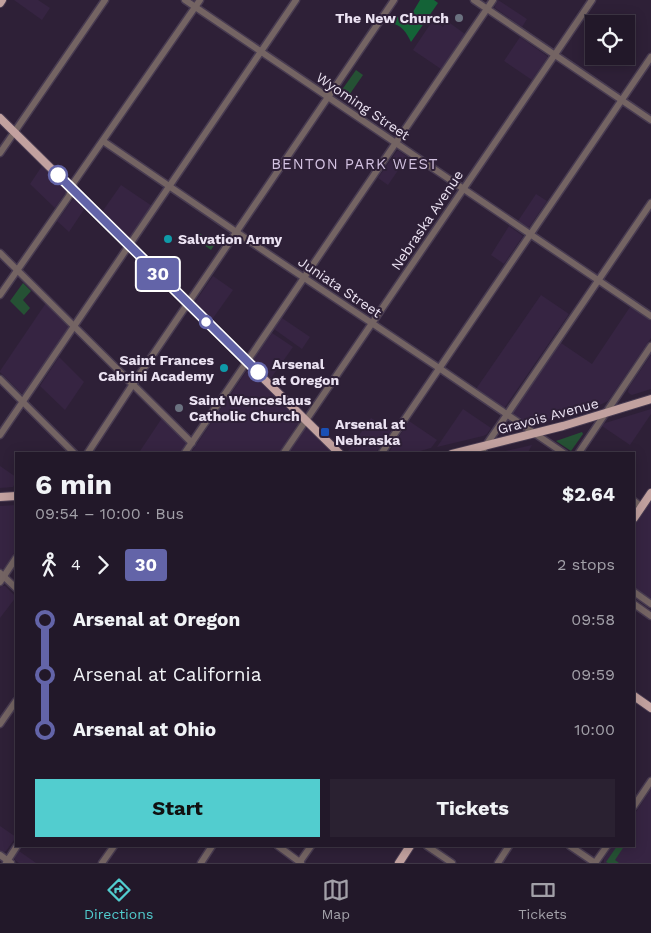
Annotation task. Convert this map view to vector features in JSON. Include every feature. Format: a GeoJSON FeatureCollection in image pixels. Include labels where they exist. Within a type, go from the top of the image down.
{"type":"FeatureCollection","features":[{"type":"Feature","properties":{"kind":"main road"},"geometry":{"type":"LineString","coordinates":[[0,118],[338,452]]}},
{"type":"Feature","properties":{"kind":"main road","name":"Gravois Avenue"},"geometry":{"type":"LineString","coordinates":[[460,452],[535,434],[651,399]]}},
{"type":"Feature","properties":{"kind":"main road"},"geometry":{"type":"LineString","coordinates":[[635,516],[651,493]]}},
{"type":"Feature","properties":{"kind":"main road"},"geometry":{"type":"LineString","coordinates":[[0,497],[15,496]]}},
{"type":"Feature","properties":{"kind":"main road"},"geometry":{"type":"LineString","coordinates":[[635,697],[651,708]]}},
{"type":"Feature","properties":{"kind":"main road"},"geometry":{"type":"LineString","coordinates":[[399,863],[409,847]]}},
{"type":"Feature","properties":{"kind":"street"},"geometry":{"type":"LineString","coordinates":[[0,153],[105,0]]}},
{"type":"Feature","properties":{"kind":"street","name":"Wyoming Street"},"geometry":{"type":"LineString","coordinates":[[185,0],[651,316]]}},
{"type":"Feature","properties":{"kind":"street"},"geometry":{"type":"LineString","coordinates":[[0,295],[69,196],[74,182],[200,0]]}},
{"type":"Feature","properties":{"kind":"street"},"geometry":{"type":"LineString","coordinates":[[0,435],[296,0]]}},
{"type":"Feature","properties":{"kind":"street"},"geometry":{"type":"LineString","coordinates":[[88,452],[394,0]]}},
{"type":"Feature","properties":{"kind":"street"},"geometry":{"type":"LineString","coordinates":[[474,0],[651,120]]}},
{"type":"Feature","properties":{"kind":"street"},"geometry":{"type":"LineString","coordinates":[[185,452],[493,0]]}},
{"type":"Feature","properties":{"kind":"street","name":"Nebraska Avenue"},"geometry":{"type":"LineString","coordinates":[[284,452],[592,0]]}},
{"type":"Feature","properties":{"kind":"street"},"geometry":{"type":"LineString","coordinates":[[382,452],[651,57]]}},
{"type":"Feature","properties":{"kind":"street","name":"Juniata Street"},"geometry":{"type":"LineString","coordinates":[[103,141],[562,452]]}},
{"type":"Feature","properties":{"kind":"street"},"geometry":{"type":"LineString","coordinates":[[481,452],[651,203]]}},
{"type":"Feature","properties":{"kind":"street"},"geometry":{"type":"LineString","coordinates":[[0,253],[192,443]]}},
{"type":"Feature","properties":{"kind":"street"},"geometry":{"type":"LineString","coordinates":[[579,452],[651,346]]}},
{"type":"Feature","properties":{"kind":"street"},"geometry":{"type":"LineString","coordinates":[[0,379],[73,452]]}},
{"type":"Feature","properties":{"kind":"street"},"geometry":{"type":"LineString","coordinates":[[635,502],[642,506]]}},
{"type":"Feature","properties":{"kind":"street"},"geometry":{"type":"LineString","coordinates":[[15,559],[1,577],[15,587]]}},
{"type":"Feature","properties":{"kind":"street"},"geometry":{"type":"LineString","coordinates":[[635,593],[651,604]]}},
{"type":"Feature","properties":{"kind":"street"},"geometry":{"type":"LineString","coordinates":[[635,605],[651,616]]}},
{"type":"Feature","properties":{"kind":"street"},"geometry":{"type":"LineString","coordinates":[[0,724],[15,702]]}},
{"type":"Feature","properties":{"kind":"street"},"geometry":{"type":"LineString","coordinates":[[635,805],[651,781]]}},
{"type":"Feature","properties":{"kind":"street"},"geometry":{"type":"LineString","coordinates":[[0,855],[8,862],[16,847]]}},
{"type":"Feature","properties":{"kind":"street"},"geometry":{"type":"LineString","coordinates":[[102,863],[113,847]]}},
{"type":"Feature","properties":{"kind":"street"},"geometry":{"type":"LineString","coordinates":[[201,863],[211,847]]}},
{"type":"Feature","properties":{"kind":"street"},"geometry":{"type":"LineString","coordinates":[[279,847],[300,863],[309,847]]}},
{"type":"Feature","properties":{"kind":"street"},"geometry":{"type":"LineString","coordinates":[[428,847],[452,863]]}},
{"type":"Feature","properties":{"kind":"street"},"geometry":{"type":"LineString","coordinates":[[498,863],[508,847]]}},
{"type":"Feature","properties":{"kind":"street"},"geometry":{"type":"LineString","coordinates":[[571,847],[595,863],[605,847]]}},
{"type":"Feature","properties":{"kind":"shaded area"},"geometry":{"type":"Polygon","coordinates":[[[14,0],[38,0],[50,8],[42,20],[14,0]]]}},
{"type":"Feature","properties":{"kind":"shaded area"},"geometry":{"type":"Polygon","coordinates":[[[498,0],[527,19],[522,27],[495,8],[498,0]]]}},
{"type":"Feature","properties":{"kind":"shaded area"},"geometry":{"type":"Polygon","coordinates":[[[433,20],[443,27],[447,21],[465,34],[441,69],[413,50],[433,20]]]}},
{"type":"Feature","properties":{"kind":"shaded area"},"geometry":{"type":"Polygon","coordinates":[[[520,37],[547,56],[532,80],[504,61],[520,37]]]}},
{"type":"Feature","properties":{"kind":"shaded area"},"geometry":{"type":"Polygon","coordinates":[[[397,151],[407,157],[388,185],[378,178],[397,151]]]}},
{"type":"Feature","properties":{"kind":"shaded area"},"geometry":{"type":"Polygon","coordinates":[[[42,166],[66,190],[55,208],[30,184],[42,166]]]}},
{"type":"Feature","properties":{"kind":"shaded area"},"geometry":{"type":"Polygon","coordinates":[[[121,185],[152,206],[129,238],[102,212],[121,185]]]}},
{"type":"Feature","properties":{"kind":"shaded area"},"geometry":{"type":"Polygon","coordinates":[[[536,194],[547,201],[528,227],[518,221],[536,194]]]}},
{"type":"Feature","properties":{"kind":"shaded area"},"geometry":{"type":"Polygon","coordinates":[[[74,198],[85,208],[69,232],[57,221],[74,198]]]}},
{"type":"Feature","properties":{"kind":"shaded area"},"geometry":{"type":"Polygon","coordinates":[[[509,226],[523,236],[504,264],[491,255],[509,226]]]}},
{"type":"Feature","properties":{"kind":"shaded area"},"geometry":{"type":"Polygon","coordinates":[[[213,276],[233,290],[211,321],[195,302],[213,276]]]}},
{"type":"Feature","properties":{"kind":"shaded area"},"geometry":{"type":"Polygon","coordinates":[[[541,295],[569,314],[505,407],[501,407],[476,389],[541,295]]]}},
{"type":"Feature","properties":{"kind":"shaded area"},"geometry":{"type":"Polygon","coordinates":[[[46,303],[69,326],[22,394],[0,371],[46,303]]]}},
{"type":"Feature","properties":{"kind":"shaded area"},"geometry":{"type":"Polygon","coordinates":[[[630,307],[651,321],[651,338],[608,401],[531,425],[514,415],[514,411],[561,343],[592,364],[630,307]]]}},
{"type":"Feature","properties":{"kind":"shaded area"},"geometry":{"type":"Polygon","coordinates":[[[282,318],[310,337],[302,349],[274,329],[282,318]]]}},
{"type":"Feature","properties":{"kind":"shaded area"},"geometry":{"type":"Polygon","coordinates":[[[272,333],[293,347],[271,378],[255,364],[254,359],[272,333]]]}},
{"type":"Feature","properties":{"kind":"shaded area"},"geometry":{"type":"Polygon","coordinates":[[[651,355],[651,389],[630,394],[628,392],[629,387],[651,355]]]}},
{"type":"Feature","properties":{"kind":"shaded area"},"geometry":{"type":"Polygon","coordinates":[[[59,357],[84,382],[65,410],[40,386],[59,357]]]}},
{"type":"Feature","properties":{"kind":"shaded area"},"geometry":{"type":"Polygon","coordinates":[[[248,369],[299,420],[279,452],[191,452],[248,369]]]}},
{"type":"Feature","properties":{"kind":"shaded area"},"geometry":{"type":"Polygon","coordinates":[[[463,409],[491,428],[487,434],[437,447],[463,409]]]}},
{"type":"Feature","properties":{"kind":"shaded area"},"geometry":{"type":"Polygon","coordinates":[[[651,409],[651,414],[630,445],[602,426],[605,423],[651,409]]]}},
{"type":"Feature","properties":{"kind":"shaded area"},"geometry":{"type":"Polygon","coordinates":[[[162,418],[186,440],[186,445],[181,452],[139,452],[162,418]]]}},
{"type":"Feature","properties":{"kind":"shaded area"},"geometry":{"type":"Polygon","coordinates":[[[371,418],[391,431],[376,452],[347,452],[371,418]]]}},
{"type":"Feature","properties":{"kind":"shaded area"},"geometry":{"type":"Polygon","coordinates":[[[409,421],[437,440],[431,448],[416,452],[389,452],[409,421]]]}},
{"type":"Feature","properties":{"kind":"shaded area"},"geometry":{"type":"Polygon","coordinates":[[[305,428],[332,452],[289,452],[305,428]]]}},
{"type":"Feature","properties":{"kind":"shaded area"},"geometry":{"type":"Polygon","coordinates":[[[532,445],[528,452],[501,452],[532,445]]]}},
{"type":"Feature","properties":{"kind":"shaded area"},"geometry":{"type":"Polygon","coordinates":[[[0,466],[15,476],[15,483],[13,487],[0,488],[0,466]]]}},
{"type":"Feature","properties":{"kind":"shaded area"},"geometry":{"type":"Polygon","coordinates":[[[651,499],[651,600],[635,590],[635,523],[651,499]]]}},
{"type":"Feature","properties":{"kind":"shaded area"},"geometry":{"type":"Polygon","coordinates":[[[15,505],[15,552],[2,569],[0,569],[0,506],[15,505]]]}},
{"type":"Feature","properties":{"kind":"shaded area"},"geometry":{"type":"Polygon","coordinates":[[[5,586],[15,598],[0,618],[0,588],[5,586]]]}},
{"type":"Feature","properties":{"kind":"shaded area"},"geometry":{"type":"Polygon","coordinates":[[[651,789],[651,863],[604,863],[604,859],[611,847],[635,847],[635,813],[651,789]]]}},
{"type":"Feature","properties":{"kind":"shaded area"},"geometry":{"type":"Polygon","coordinates":[[[0,826],[15,836],[15,838],[6,851],[0,851],[0,826]]]}},
{"type":"Feature","properties":{"kind":"shaded area"},"geometry":{"type":"Polygon","coordinates":[[[19,851],[36,863],[19,863],[14,857],[19,851]]]}},
{"type":"Feature","properties":{"kind":"green space"},"geometry":{"type":"Polygon","coordinates":[[[420,0],[434,0],[438,3],[411,42],[403,29],[390,23],[394,15],[407,22],[420,0]]]}},
{"type":"Feature","properties":{"kind":"green space"},"geometry":{"type":"Polygon","coordinates":[[[356,70],[363,75],[345,101],[339,94],[356,70]]]}},
{"type":"Feature","properties":{"kind":"green space"},"geometry":{"type":"Polygon","coordinates":[[[199,233],[215,244],[211,250],[195,239],[199,233]]]}},
{"type":"Feature","properties":{"kind":"green space"},"geometry":{"type":"Polygon","coordinates":[[[23,283],[31,291],[23,300],[30,308],[24,315],[10,301],[23,283]]]}},
{"type":"Feature","properties":{"kind":"green space"},"geometry":{"type":"Polygon","coordinates":[[[582,432],[583,434],[571,451],[556,441],[582,432]]]}},
{"type":"Feature","properties":{"kind":"green space"},"geometry":{"type":"Polygon","coordinates":[[[616,847],[622,847],[615,860],[619,863],[606,862],[616,847]]]}},
{"type":"Feature","properties":{"kind":"bus line","name":"30"},"geometry":{"type":"LineString","coordinates":[[58,175],[258,372]]}},
{"type":"Feature","properties":{"kind":"place","name":"The New Church"},"geometry":{"type":"Point","coordinates":[459,18]}},
{"type":"Feature","properties":{"kind":"place","name":"Salvation Army"},"geometry":{"type":"Point","coordinates":[168,239]}},
{"type":"Feature","properties":{"kind":"place","name":"Saint Frances Cabrini Academy"},"geometry":{"type":"Point","coordinates":[224,368]}},
{"type":"Feature","properties":{"kind":"place","name":"Arsenal at Oregon"},"geometry":{"type":"Point","coordinates":[258,372]}},
{"type":"Feature","properties":{"kind":"place","name":"Saint Wenceslaus Catholic Church"},"geometry":{"type":"Point","coordinates":[179,408]}},
{"type":"Feature","properties":{"kind":"place","name":"Arsenal at Nebraska"},"geometry":{"type":"Point","coordinates":[325,432]}},
{"type":"Feature","properties":{"kind":"district","name":"BENTON PARK WEST"},"geometry":{"type":"Point","coordinates":[355,164]}}]}
